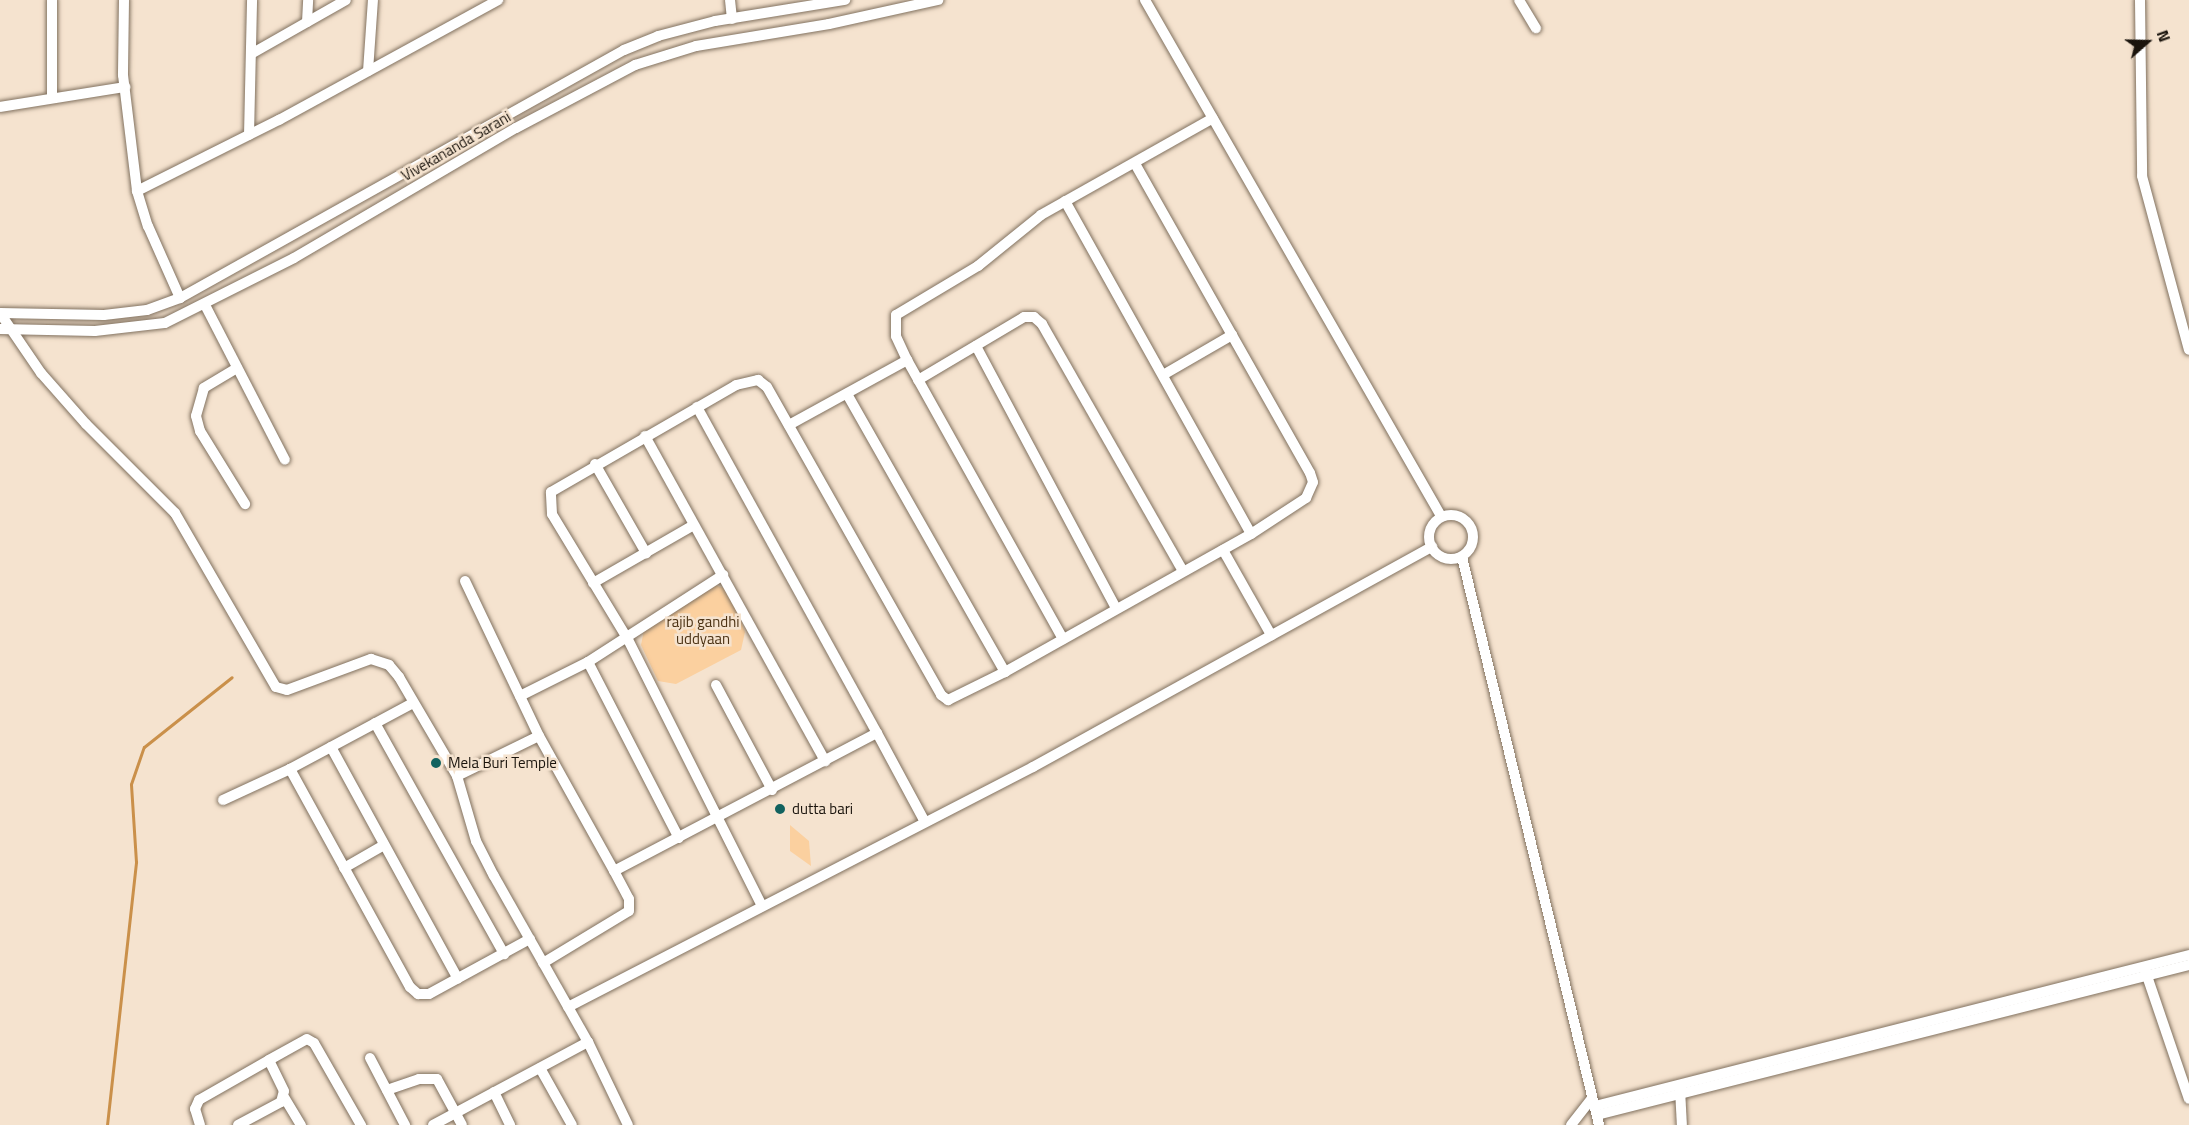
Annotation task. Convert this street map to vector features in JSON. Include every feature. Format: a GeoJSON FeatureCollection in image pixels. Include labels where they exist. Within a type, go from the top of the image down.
{"type":"FeatureCollection","features":[{"type":"Feature","properties":{"kind":"street"},"geometry":{"type":"LineString","coordinates":[[52,0],[52,98]]}},
{"type":"Feature","properties":{"kind":"street"},"geometry":{"type":"LineString","coordinates":[[124,0],[125,87],[137,191],[148,226],[180,298]]}},
{"type":"Feature","properties":{"kind":"street"},"geometry":{"type":"LineString","coordinates":[[249,135],[252,0]]}},
{"type":"Feature","properties":{"kind":"street"},"geometry":{"type":"LineString","coordinates":[[307,22],[308,0]]}},
{"type":"Feature","properties":{"kind":"street"},"geometry":{"type":"LineString","coordinates":[[251,54],[346,0]]}},
{"type":"Feature","properties":{"kind":"street"},"geometry":{"type":"LineString","coordinates":[[368,70],[372,0]]}},
{"type":"Feature","properties":{"kind":"street"},"geometry":{"type":"LineString","coordinates":[[137,191],[249,135],[498,0]]}},
{"type":"Feature","properties":{"kind":"street"},"geometry":{"type":"LineString","coordinates":[[730,0],[732,18]]}},
{"type":"Feature","properties":{"kind":"street","name":"Vivekananda Sarani"},"geometry":{"type":"LineString","coordinates":[[0,329],[126,330],[165,323],[205,305],[635,65],[696,46],[829,24],[938,0]]}},
{"type":"Feature","properties":{"kind":"street"},"geometry":{"type":"LineString","coordinates":[[1145,0],[1441,516]]}},
{"type":"Feature","properties":{"kind":"street"},"geometry":{"type":"LineString","coordinates":[[1519,0],[1536,28]]}},
{"type":"Feature","properties":{"kind":"street"},"geometry":{"type":"LineString","coordinates":[[2140,0],[2142,176],[2189,350]]}},
{"type":"Feature","properties":{"kind":"street","name":"Vivekananda Sarani"},"geometry":{"type":"LineString","coordinates":[[0,313],[104,315],[147,310],[180,298],[624,50],[658,36],[732,18],[841,1]]}},
{"type":"Feature","properties":{"kind":"street"},"geometry":{"type":"LineString","coordinates":[[0,107],[125,87]]}},
{"type":"Feature","properties":{"kind":"street"},"geometry":{"type":"LineString","coordinates":[[1063,639],[907,360],[894,323],[903,308],[978,266],[1033,221],[1213,118]]}},
{"type":"Feature","properties":{"kind":"street"},"geometry":{"type":"LineString","coordinates":[[762,906],[627,638],[552,514],[549,502],[551,492],[559,484],[736,385],[758,380],[767,387],[789,424],[941,695],[948,700],[1005,672],[1251,534],[1306,498],[1312,482],[1135,164]]}},
{"type":"Feature","properties":{"kind":"street"},"geometry":{"type":"LineString","coordinates":[[418,165],[426,180]]}},
{"type":"Feature","properties":{"kind":"street"},"geometry":{"type":"LineString","coordinates":[[1065,201],[1251,534]]}},
{"type":"Feature","properties":{"kind":"street"},"geometry":{"type":"LineString","coordinates":[[205,305],[285,460]]}},
{"type":"Feature","properties":{"kind":"street"},"geometry":{"type":"LineString","coordinates":[[0,313],[41,373],[86,424],[175,513],[247,633],[276,687],[287,690],[371,659],[389,665],[456,776],[476,841],[588,1042],[628,1125]]}},
{"type":"Feature","properties":{"kind":"street"},"geometry":{"type":"LineString","coordinates":[[918,380],[1024,317],[1034,317],[1042,324],[1183,571]]}},
{"type":"Feature","properties":{"kind":"street"},"geometry":{"type":"LineString","coordinates":[[1163,375],[1232,335]]}},
{"type":"Feature","properties":{"kind":"street"},"geometry":{"type":"LineString","coordinates":[[976,345],[1116,608]]}},
{"type":"Feature","properties":{"kind":"street"},"geometry":{"type":"LineString","coordinates":[[789,424],[907,360]]}},
{"type":"Feature","properties":{"kind":"street"},"geometry":{"type":"LineString","coordinates":[[237,368],[204,388],[196,416],[200,431],[245,504]]}},
{"type":"Feature","properties":{"kind":"street"},"geometry":{"type":"LineString","coordinates":[[847,394],[1005,672]]}},
{"type":"Feature","properties":{"kind":"street"},"geometry":{"type":"LineString","coordinates":[[697,407],[925,822]]}},
{"type":"Feature","properties":{"kind":"street"},"geometry":{"type":"LineString","coordinates":[[645,436],[825,760]]}},
{"type":"Feature","properties":{"kind":"street"},"geometry":{"type":"LineString","coordinates":[[595,464],[646,553]]}},
{"type":"Feature","properties":{"kind":"street"},"geometry":{"type":"LineString","coordinates":[[1458,515],[1471,526],[1473,543],[1462,556],[1445,558],[1431,547],[1430,530],[1441,516],[1458,515]]}},
{"type":"Feature","properties":{"kind":"street"},"geometry":{"type":"LineString","coordinates":[[593,583],[694,525]]}},
{"type":"Feature","properties":{"kind":"street"},"geometry":{"type":"LineString","coordinates":[[568,1006],[925,822],[1431,547]]}},
{"type":"Feature","properties":{"kind":"street"},"geometry":{"type":"LineString","coordinates":[[1222,550],[1271,635]]}},
{"type":"Feature","properties":{"kind":"street"},"geometry":{"type":"LineString","coordinates":[[1462,556],[1596,1111]]}},
{"type":"Feature","properties":{"kind":"street"},"geometry":{"type":"LineString","coordinates":[[520,696],[588,662],[723,575]]}},
{"type":"Feature","properties":{"kind":"street"},"geometry":{"type":"LineString","coordinates":[[465,581],[539,736],[629,899],[629,911],[543,963]]}},
{"type":"Feature","properties":{"kind":"street"},"geometry":{"type":"LineString","coordinates":[[588,662],[679,838]]}},
{"type":"Feature","properties":{"kind":"street"},"geometry":{"type":"LineString","coordinates":[[716,685],[772,790]]}},
{"type":"Feature","properties":{"kind":"street"},"geometry":{"type":"LineString","coordinates":[[223,800],[290,770],[413,703]]}},
{"type":"Feature","properties":{"kind":"street"},"geometry":{"type":"LineString","coordinates":[[375,723],[504,954]]}},
{"type":"Feature","properties":{"kind":"street"},"geometry":{"type":"LineString","coordinates":[[614,871],[877,733]]}},
{"type":"Feature","properties":{"kind":"street"},"geometry":{"type":"LineString","coordinates":[[456,776],[539,736]]}},
{"type":"Feature","properties":{"kind":"street"},"geometry":{"type":"LineString","coordinates":[[331,747],[458,979]]}},
{"type":"Feature","properties":{"kind":"street"},"geometry":{"type":"LineString","coordinates":[[290,770],[410,987],[418,994],[429,994],[530,939]]}},
{"type":"Feature","properties":{"kind":"street"},"geometry":{"type":"LineString","coordinates":[[344,868],[384,845]]}},
{"type":"Feature","properties":{"kind":"street"},"geometry":{"type":"LineString","coordinates":[[1571,1125],[1596,1111],[2145,971],[2189,955]]}},
{"type":"Feature","properties":{"kind":"street"},"geometry":{"type":"LineString","coordinates":[[2145,971],[2189,966]]}},
{"type":"Feature","properties":{"kind":"street"},"geometry":{"type":"LineString","coordinates":[[2145,971],[2189,1099]]}},
{"type":"Feature","properties":{"kind":"street"},"geometry":{"type":"LineString","coordinates":[[200,1125],[195,1109],[199,1100],[300,1040],[314,1043],[361,1125]]}},
{"type":"Feature","properties":{"kind":"street"},"geometry":{"type":"LineString","coordinates":[[433,1125],[588,1042]]}},
{"type":"Feature","properties":{"kind":"street"},"geometry":{"type":"LineString","coordinates":[[370,1058],[405,1125]]}},
{"type":"Feature","properties":{"kind":"street"},"geometry":{"type":"LineString","coordinates":[[268,1060],[284,1098],[301,1125]]}},
{"type":"Feature","properties":{"kind":"street"},"geometry":{"type":"LineString","coordinates":[[540,1068],[572,1125]]}},
{"type":"Feature","properties":{"kind":"street"},"geometry":{"type":"LineString","coordinates":[[387,1090],[419,1079],[436,1079],[462,1125]]}},
{"type":"Feature","properties":{"kind":"street"},"geometry":{"type":"LineString","coordinates":[[1680,1090],[1682,1125]]}},
{"type":"Feature","properties":{"kind":"street"},"geometry":{"type":"LineString","coordinates":[[494,1092],[510,1125]]}},
{"type":"Feature","properties":{"kind":"street"},"geometry":{"type":"LineString","coordinates":[[245,1123],[284,1098]]}},
{"type":"Feature","properties":{"kind":"green space","name":"rajib gandhi uddyaan"},"geometry":{"type":"Polygon","coordinates":[[[711,584],[724,588],[739,615],[745,632],[741,650],[676,684],[658,681],[641,645],[645,625],[711,584]]]}},
{"type":"Feature","properties":{"kind":"green space"},"geometry":{"type":"Polygon","coordinates":[[[790,825],[809,841],[811,866],[790,851],[790,825]]]}},
{"type":"Feature","properties":{"kind":"waterway"},"geometry":{"type":"LineString","coordinates":[[107,1125],[136,862],[131,784],[144,747],[232,677]]}},
{"type":"Feature","properties":{"kind":"place","name":"Mela Buri Temple"},"geometry":{"type":"Point","coordinates":[436,763]}},
{"type":"Feature","properties":{"kind":"place","name":"dutta bari"},"geometry":{"type":"Point","coordinates":[780,809]}}]}
